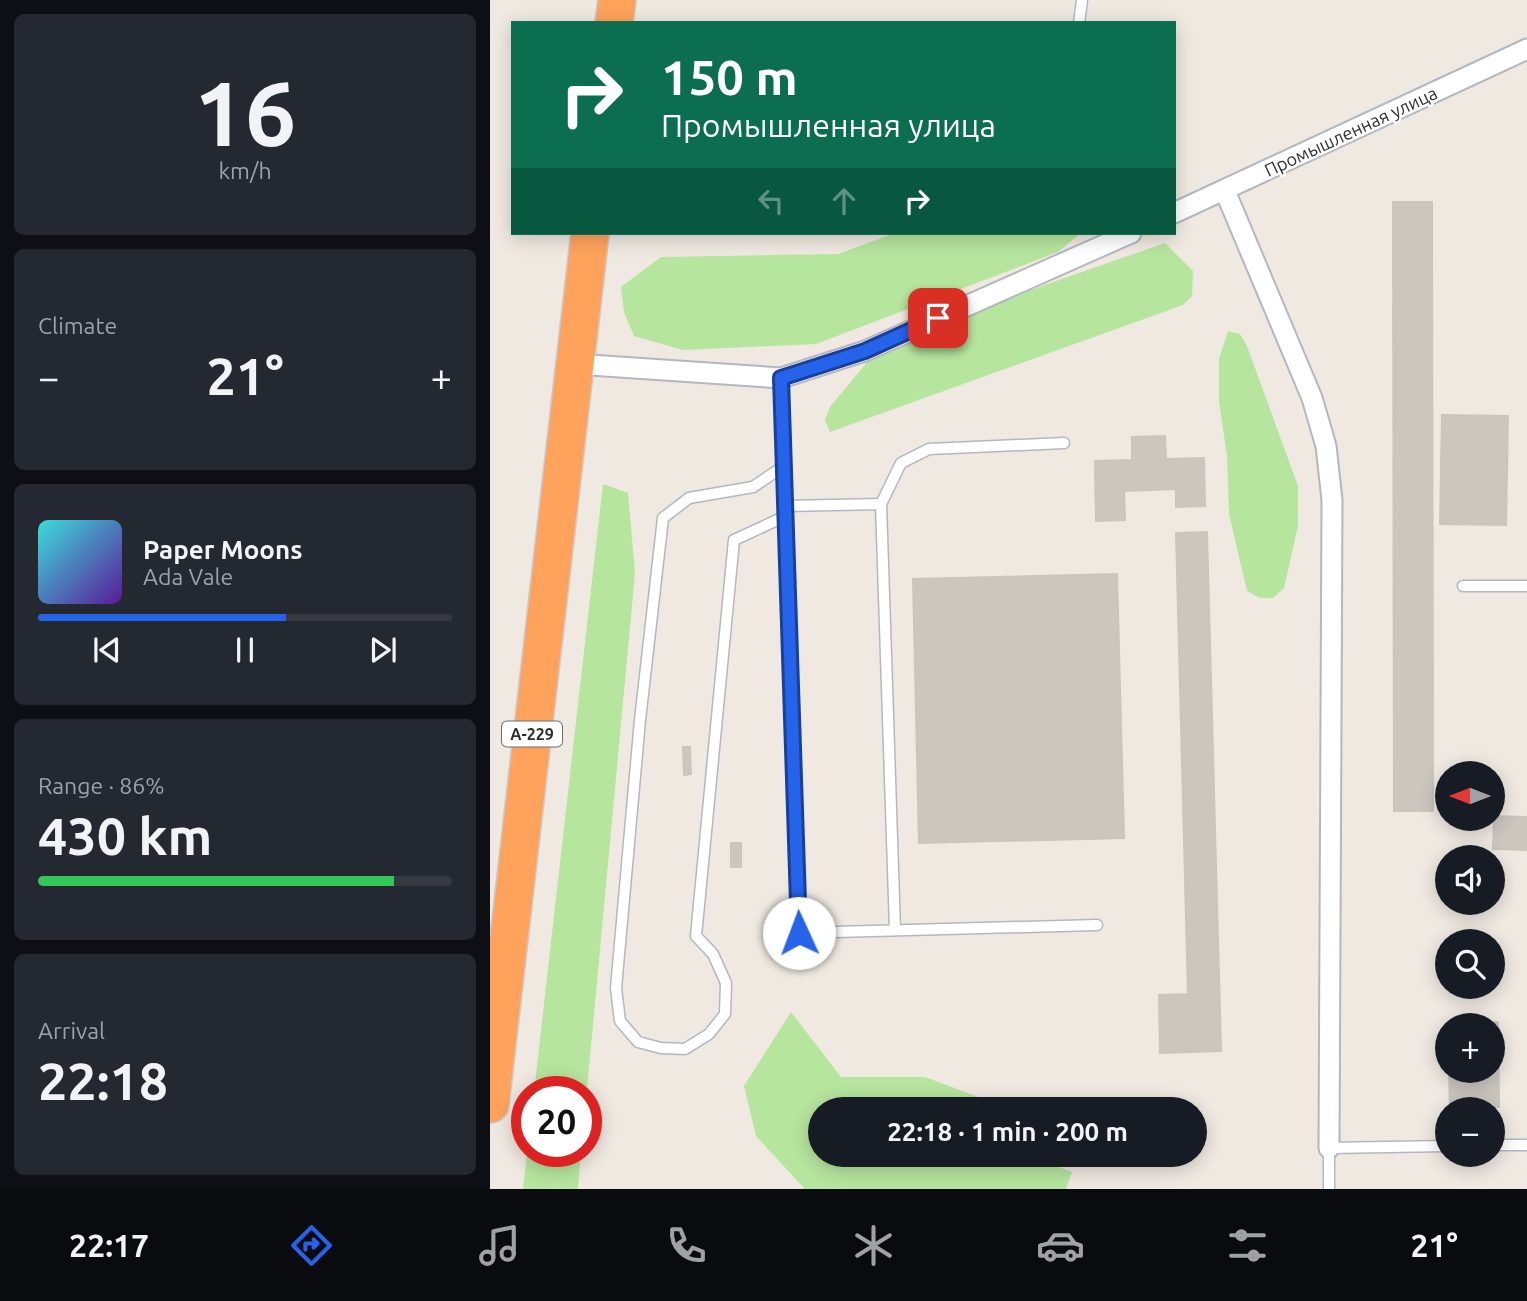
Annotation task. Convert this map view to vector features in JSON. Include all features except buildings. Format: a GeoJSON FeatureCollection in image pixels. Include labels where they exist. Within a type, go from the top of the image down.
{"type":"FeatureCollection","features":[{"type":"Feature","properties":{"kind":"highway"},"geometry":{"type":"LineString","coordinates":[[614,21],[617,0]]}},
{"type":"Feature","properties":{"kind":"highway","name":"А-229"},"geometry":{"type":"LineString","coordinates":[[490,1104],[590,235]]}},
{"type":"Feature","properties":{"kind":"street","name":"Промышленная улица"},"geometry":{"type":"LineString","coordinates":[[1176,212],[1527,49]]}},
{"type":"Feature","properties":{"kind":"street"},"geometry":{"type":"LineString","coordinates":[[1225,191],[1312,398],[1326,446],[1332,500],[1329,1148]]}},
{"type":"Feature","properties":{"kind":"street"},"geometry":{"type":"LineString","coordinates":[[575,364],[781,378],[865,351],[1126,235]]}},
{"type":"Feature","properties":{"kind":"lane"},"geometry":{"type":"LineString","coordinates":[[1079,21],[1082,0]]}},
{"type":"Feature","properties":{"kind":"lane"},"geometry":{"type":"LineString","coordinates":[[781,378],[799,933],[1097,925]]}},
{"type":"Feature","properties":{"kind":"lane"},"geometry":{"type":"LineString","coordinates":[[895,930],[881,504],[901,463],[929,449],[1064,443]]}},
{"type":"Feature","properties":{"kind":"lane"},"geometry":{"type":"LineString","coordinates":[[784,466],[753,486],[689,498],[663,518],[640,720],[616,988],[620,1021],[638,1042],[661,1048],[685,1049],[709,1034],[725,1014],[726,983],[713,954],[696,936],[734,540],[785,511],[881,504]]}},
{"type":"Feature","properties":{"kind":"lane"},"geometry":{"type":"LineString","coordinates":[[1463,586],[1527,586]]}},
{"type":"Feature","properties":{"kind":"lane"},"geometry":{"type":"LineString","coordinates":[[1505,1145],[1527,1145]]}},
{"type":"Feature","properties":{"kind":"lane"},"geometry":{"type":"LineString","coordinates":[[1329,1189],[1329,1148],[1435,1146]]}},
{"type":"Feature","properties":{"kind":"green space"},"geometry":{"type":"Polygon","coordinates":[[[890,235],[1079,235],[1058,252],[816,344],[683,350],[634,336],[624,312],[621,287],[661,257],[838,254],[890,235]]]}},
{"type":"Feature","properties":{"kind":"green space"},"geometry":{"type":"Polygon","coordinates":[[[1165,243],[1193,271],[1192,296],[1183,305],[830,432],[825,420],[830,407],[873,355],[1010,297],[1165,243]]]}},
{"type":"Feature","properties":{"kind":"green space"},"geometry":{"type":"Polygon","coordinates":[[[1228,331],[1240,334],[1247,346],[1298,486],[1298,526],[1284,588],[1273,598],[1260,598],[1247,591],[1229,514],[1227,456],[1219,401],[1219,359],[1228,331]]]}},
{"type":"Feature","properties":{"kind":"green space"},"geometry":{"type":"Polygon","coordinates":[[[603,484],[628,493],[635,573],[588,1076],[536,1076],[603,484]]]}},
{"type":"Feature","properties":{"kind":"green space"},"geometry":{"type":"Polygon","coordinates":[[[791,1012],[841,1077],[925,1077],[979,1097],[808,1097],[808,1167],[1059,1167],[1072,1172],[1066,1189],[805,1189],[756,1136],[744,1086],[791,1012]]]}},
{"type":"Feature","properties":{"kind":"green space"},"geometry":{"type":"Polygon","coordinates":[[[525,1167],[580,1167],[578,1189],[523,1189],[525,1167]]]}},
{"type":"Feature","properties":{"kind":"route"},"geometry":{"type":"LineString","coordinates":[[799,933],[781,378],[865,351],[938,318]]}}]}
